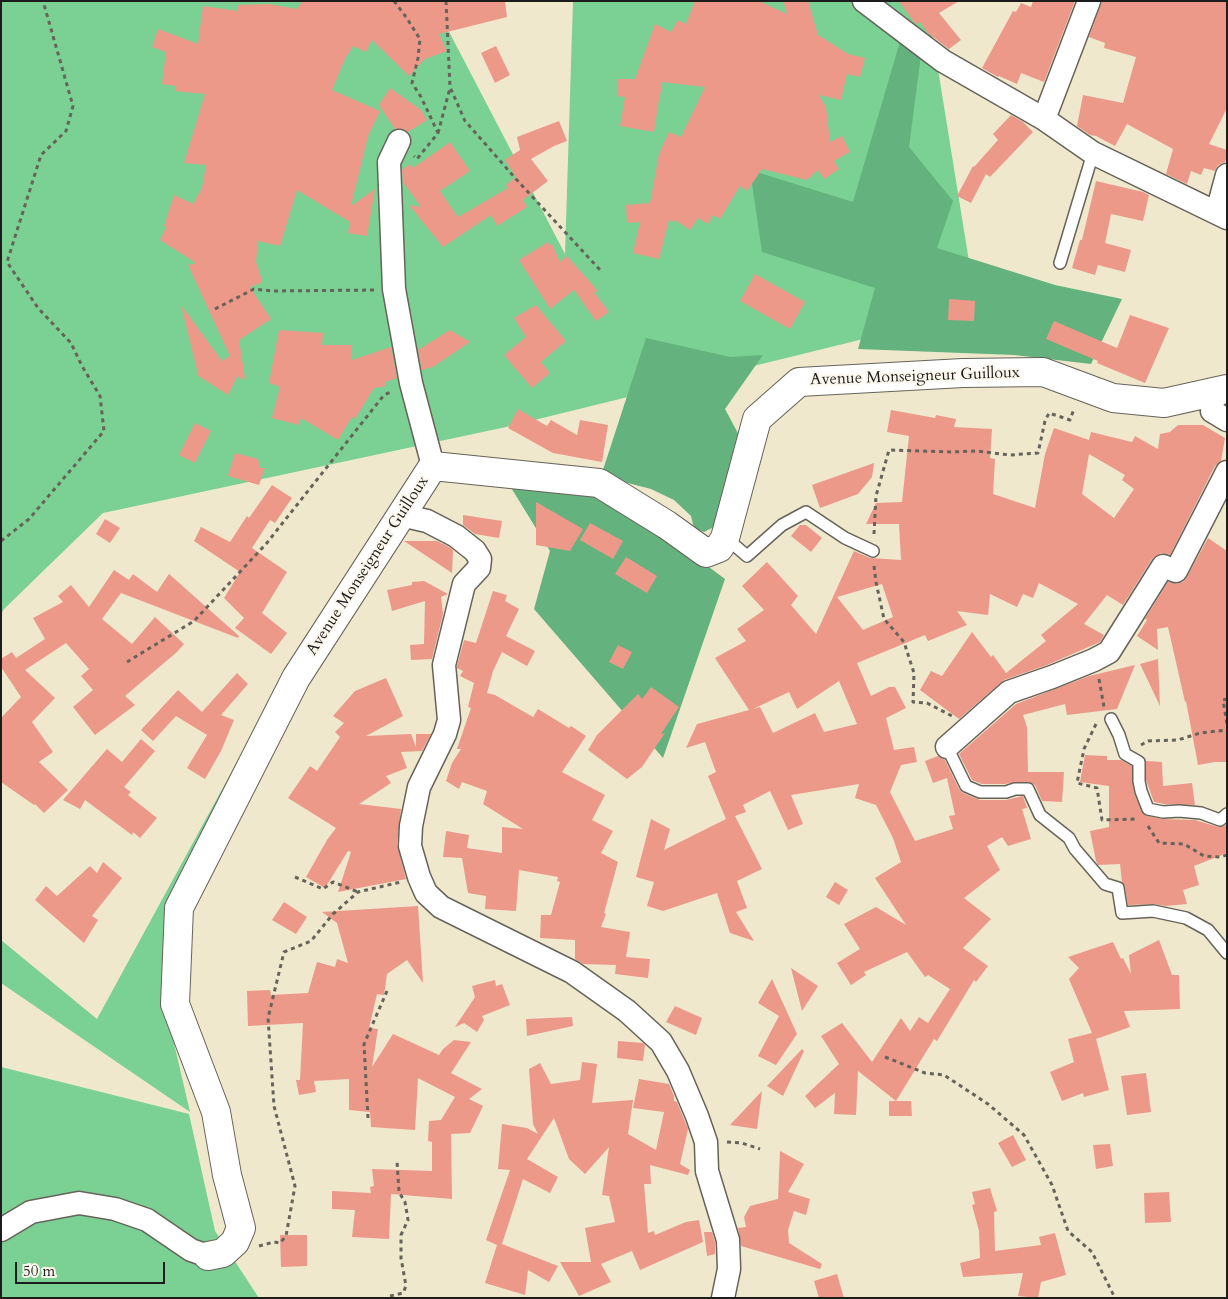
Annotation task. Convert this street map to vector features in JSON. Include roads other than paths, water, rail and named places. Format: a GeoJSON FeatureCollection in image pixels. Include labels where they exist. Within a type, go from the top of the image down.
{"type":"FeatureCollection","features":[{"type":"Feature","properties":{"kind":"street"},"geometry":{"type":"LineString","coordinates":[[864,1],[943,61],[1044,119],[1093,153],[1222,215],[1227,175]]}},
{"type":"Feature","properties":{"kind":"street"},"geometry":{"type":"LineString","coordinates":[[1044,119],[1089,1]]}},
{"type":"Feature","properties":{"kind":"street"},"geometry":{"type":"LineString","coordinates":[[399,141],[389,162],[394,289],[411,383],[433,466]]}},
{"type":"Feature","properties":{"kind":"street","name":"Avenue Monseigneur Guilloux"},"geometry":{"type":"LineString","coordinates":[[208,1256],[223,1252],[235,1242],[241,1228],[227,1175],[216,1112],[175,1004],[179,908],[296,678],[433,466],[599,482],[706,552],[719,548],[725,538],[757,419],[799,382],[963,373],[1043,372],[1113,398],[1164,403],[1220,390]]}},
{"type":"Feature","properties":{"kind":"street"},"geometry":{"type":"LineString","coordinates":[[1220,390],[1212,411],[1227,420]]}},
{"type":"Feature","properties":{"kind":"street"},"geometry":{"type":"LineString","coordinates":[[947,747],[1009,692],[1052,677],[1109,652],[1163,566],[1176,572],[1227,472]]}},
{"type":"Feature","properties":{"kind":"street"},"geometry":{"type":"LineString","coordinates":[[401,515],[427,521],[456,536],[475,551],[480,559],[479,568],[464,584],[444,665],[449,720],[445,734],[419,787],[411,826],[410,846],[419,878],[426,893],[441,907],[572,972],[627,1011],[660,1042],[678,1071],[706,1142],[707,1171],[728,1240],[729,1269],[723,1298]]}},
{"type":"Feature","properties":{"kind":"street"},"geometry":{"type":"LineString","coordinates":[[1,1230],[31,1212],[79,1203],[114,1209],[147,1220],[191,1250],[208,1256]]}},
{"type":"Feature","properties":{"kind":"lane"},"geometry":{"type":"LineString","coordinates":[[1060,263],[1093,153]]}},
{"type":"Feature","properties":{"kind":"lane"},"geometry":{"type":"LineString","coordinates":[[725,538],[747,556],[782,524],[806,512],[845,538],[873,550]]}},
{"type":"Feature","properties":{"kind":"lane"},"geometry":{"type":"LineString","coordinates":[[1111,718],[1126,754],[1139,762],[1139,781],[1148,809],[1164,812],[1201,813],[1220,820],[1227,814]]}},
{"type":"Feature","properties":{"kind":"lane"},"geometry":{"type":"LineString","coordinates":[[947,747],[966,786],[980,792],[1006,792],[1015,789],[1028,789],[1040,815],[1069,838],[1075,849],[1106,884],[1118,888],[1122,913],[1153,911],[1186,918],[1208,930],[1227,953]]}}]}
